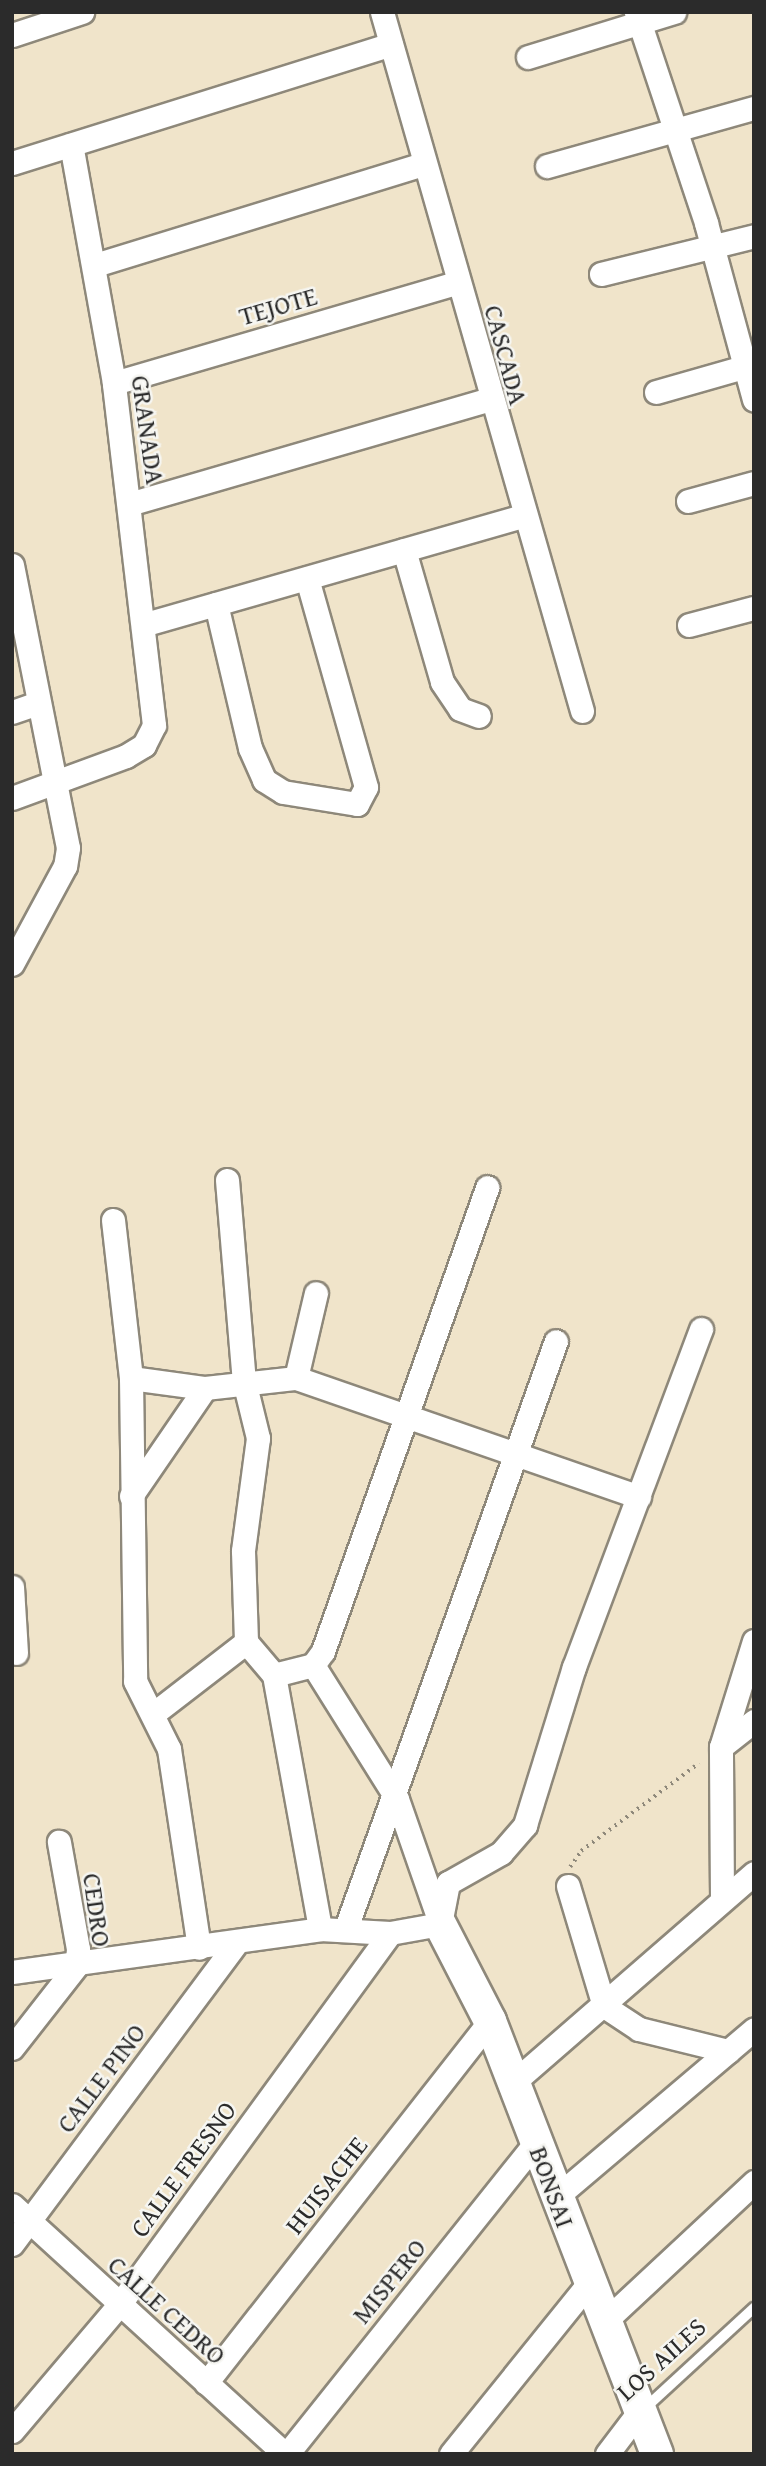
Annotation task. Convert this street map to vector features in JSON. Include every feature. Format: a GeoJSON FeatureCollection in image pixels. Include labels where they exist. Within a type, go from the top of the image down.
{"type":"FeatureCollection","features":[{"type":"Feature","properties":{"kind":"street"},"geometry":{"type":"LineString","coordinates":[[12,35],[82,12]]}},
{"type":"Feature","properties":{"kind":"street","name":"CASCADA"},"geometry":{"type":"LineString","coordinates":[[382,12],[488,400],[582,711]]}},
{"type":"Feature","properties":{"kind":"street"},"geometry":{"type":"LineString","coordinates":[[528,57],[638,18],[674,12]]}},
{"type":"Feature","properties":{"kind":"street"},"geometry":{"type":"LineString","coordinates":[[638,18],[749,365],[754,400]]}},
{"type":"Feature","properties":{"kind":"street"},"geometry":{"type":"LineString","coordinates":[[12,163],[391,44]]}},
{"type":"Feature","properties":{"kind":"street"},"geometry":{"type":"LineString","coordinates":[[547,166],[676,133],[754,108]]}},
{"type":"Feature","properties":{"kind":"street","name":"GRANADA"},"geometry":{"type":"LineString","coordinates":[[53,781],[136,751],[154,725],[146,624],[114,383],[95,265],[71,145]]}},
{"type":"Feature","properties":{"kind":"street"},"geometry":{"type":"LineString","coordinates":[[95,265],[424,164]]}},
{"type":"Feature","properties":{"kind":"street"},"geometry":{"type":"LineString","coordinates":[[601,274],[754,236]]}},
{"type":"Feature","properties":{"kind":"street","name":"TEJOTE"},"geometry":{"type":"LineString","coordinates":[[114,383],[457,283]]}},
{"type":"Feature","properties":{"kind":"street"},"geometry":{"type":"LineString","coordinates":[[656,392],[749,365]]}},
{"type":"Feature","properties":{"kind":"street"},"geometry":{"type":"LineString","coordinates":[[130,504],[488,400]]}},
{"type":"Feature","properties":{"kind":"street"},"geometry":{"type":"LineString","coordinates":[[688,501],[754,483]]}},
{"type":"Feature","properties":{"kind":"street"},"geometry":{"type":"LineString","coordinates":[[146,624],[522,516]]}},
{"type":"Feature","properties":{"kind":"street"},"geometry":{"type":"LineString","coordinates":[[404,550],[442,682],[460,709],[480,716]]}},
{"type":"Feature","properties":{"kind":"street"},"geometry":{"type":"LineString","coordinates":[[12,565],[35,704],[65,827],[65,866],[12,964]]}},
{"type":"Feature","properties":{"kind":"street"},"geometry":{"type":"LineString","coordinates":[[216,604],[250,748],[264,780],[283,792],[356,804],[366,787],[307,578]]}},
{"type":"Feature","properties":{"kind":"street"},"geometry":{"type":"LineString","coordinates":[[689,625],[754,608]]}},
{"type":"Feature","properties":{"kind":"street"},"geometry":{"type":"LineString","coordinates":[[12,712],[35,704]]}},
{"type":"Feature","properties":{"kind":"street"},"geometry":{"type":"LineString","coordinates":[[12,798],[53,781]]}},
{"type":"Feature","properties":{"kind":"street"},"geometry":{"type":"LineString","coordinates":[[227,1180],[244,1381],[257,1438],[243,1551],[246,1642],[274,1675],[320,1929]]}},
{"type":"Feature","properties":{"kind":"street"},"geometry":{"type":"LineString","coordinates":[[313,1665],[407,1416],[487,1187]]}},
{"type":"Feature","properties":{"kind":"street"},"geometry":{"type":"LineString","coordinates":[[113,1220],[131,1378],[135,1681],[169,1749],[199,1948]]}},
{"type":"Feature","properties":{"kind":"street"},"geometry":{"type":"LineString","coordinates":[[296,1377],[316,1293]]}},
{"type":"Feature","properties":{"kind":"street"},"geometry":{"type":"LineString","coordinates":[[440,1924],[447,1883],[500,1853],[525,1825],[574,1667],[701,1329]]}},
{"type":"Feature","properties":{"kind":"street"},"geometry":{"type":"LineString","coordinates":[[346,1928],[397,1799],[513,1455],[556,1341]]}},
{"type":"Feature","properties":{"kind":"street"},"geometry":{"type":"LineString","coordinates":[[131,1378],[205,1388],[244,1381],[296,1377],[639,1497]]}},
{"type":"Feature","properties":{"kind":"street"},"geometry":{"type":"LineString","coordinates":[[131,1496],[205,1388]]}},
{"type":"Feature","properties":{"kind":"street"},"geometry":{"type":"LineString","coordinates":[[12,1587],[16,1654]]}},
{"type":"Feature","properties":{"kind":"street"},"geometry":{"type":"LineString","coordinates":[[722,1898],[721,1747],[754,1641]]}},
{"type":"Feature","properties":{"kind":"street"},"geometry":{"type":"LineString","coordinates":[[153,1714],[246,1642]]}},
{"type":"Feature","properties":{"kind":"street"},"geometry":{"type":"LineString","coordinates":[[274,1675],[313,1665]]}},
{"type":"Feature","properties":{"kind":"street"},"geometry":{"type":"LineString","coordinates":[[313,1665],[397,1799],[440,1924]]}},
{"type":"Feature","properties":{"kind":"street"},"geometry":{"type":"LineString","coordinates":[[721,1747],[754,1721]]}},
{"type":"Feature","properties":{"kind":"street","name":"CEDRO"},"geometry":{"type":"LineString","coordinates":[[12,2048],[76,1966],[78,1949],[59,1842]]}},
{"type":"Feature","properties":{"kind":"street"},"geometry":{"type":"LineString","coordinates":[[515,2081],[604,2006],[722,1898],[754,1873]]}},
{"type":"Feature","properties":{"kind":"street"},"geometry":{"type":"LineString","coordinates":[[568,1886],[604,2006],[639,2029],[728,2051]]}},
{"type":"Feature","properties":{"kind":"street"},"geometry":{"type":"LineString","coordinates":[[12,1972],[235,1945],[320,1929],[346,1928],[390,1933],[440,1924]]}},
{"type":"Feature","properties":{"kind":"street","name":"BONSAI"},"geometry":{"type":"LineString","coordinates":[[440,1924],[490,2021],[515,2081],[555,2198],[638,2413],[657,2454]]}},
{"type":"Feature","properties":{"kind":"street","name":"CALLE FRESNO"},"geometry":{"type":"LineString","coordinates":[[12,2431],[118,2305],[390,1933]]}},
{"type":"Feature","properties":{"kind":"street","name":"CALLE PINO"},"geometry":{"type":"LineString","coordinates":[[12,2244],[235,1945]]}},
{"type":"Feature","properties":{"kind":"street","name":"HUISACHE"},"geometry":{"type":"LineString","coordinates":[[206,2384],[490,2021]]}},
{"type":"Feature","properties":{"kind":"street"},"geometry":{"type":"LineString","coordinates":[[555,2198],[754,2029]]}},
{"type":"Feature","properties":{"kind":"street","name":"MISPERO"},"geometry":{"type":"LineString","coordinates":[[286,2454],[536,2143]]}},
{"type":"Feature","properties":{"kind":"street"},"geometry":{"type":"LineString","coordinates":[[603,2323],[754,2182]]}},
{"type":"Feature","properties":{"kind":"street","name":"CALLE CEDRO"},"geometry":{"type":"LineString","coordinates":[[12,2206],[118,2305],[286,2454]]}},
{"type":"Feature","properties":{"kind":"street"},"geometry":{"type":"LineString","coordinates":[[451,2454],[589,2284]]}},
{"type":"Feature","properties":{"kind":"street","name":"LOS AILES"},"geometry":{"type":"LineString","coordinates":[[607,2454],[638,2413]]}},
{"type":"Feature","properties":{"kind":"lane","name":"LOS AILES"},"geometry":{"type":"LineString","coordinates":[[638,2413],[754,2308]]}},
{"type":"Feature","properties":{"kind":"path"},"geometry":{"type":"LineString","coordinates":[[568,1886],[581,1851],[721,1747]]}}]}
